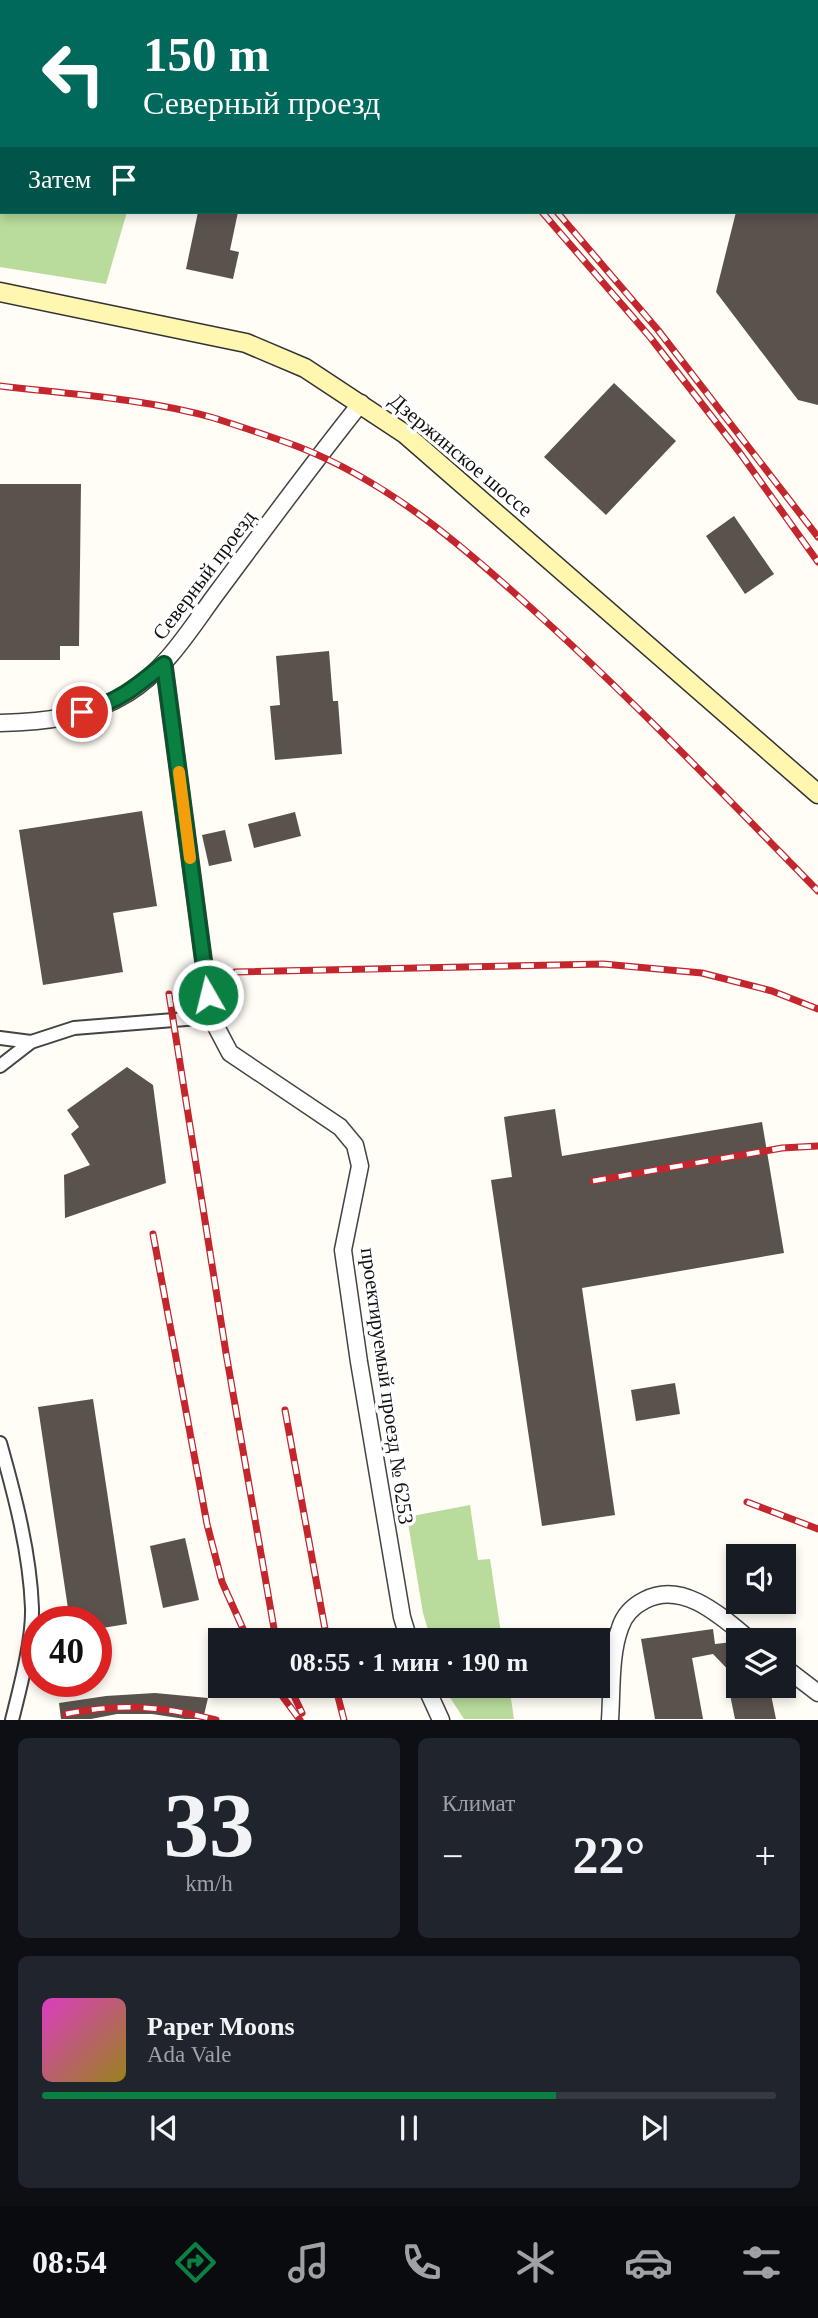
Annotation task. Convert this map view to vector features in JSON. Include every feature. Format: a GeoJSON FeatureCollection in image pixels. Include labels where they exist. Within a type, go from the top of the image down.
{"type":"FeatureCollection","features":[{"type":"Feature","properties":{"kind":"main road","name":"Дзержинское шоссе"},"geometry":{"type":"LineString","coordinates":[[0,292],[246,343],[305,368],[405,434],[818,794]]}},
{"type":"Feature","properties":{"kind":"street","name":"Северный проезд"},"geometry":{"type":"LineString","coordinates":[[0,723],[65,718],[100,707],[129,693],[164,664],[318,456],[361,404]]}},
{"type":"Feature","properties":{"kind":"street","name":"проектируемый проезд № 6253"},"geometry":{"type":"LineString","coordinates":[[164,664],[211,1017],[230,1053],[340,1128],[355,1145],[360,1166],[343,1250],[399,1604],[406,1628]]}},
{"type":"Feature","properties":{"kind":"street"},"geometry":{"type":"LineString","coordinates":[[0,1066],[31,1042],[74,1028],[211,1017]]}},
{"type":"Feature","properties":{"kind":"street"},"geometry":{"type":"LineString","coordinates":[[0,1038],[31,1042]]}},
{"type":"Feature","properties":{"kind":"street"},"geometry":{"type":"LineString","coordinates":[[0,1443],[27,1556],[32,1610],[27,1650],[12,1720]]}},
{"type":"Feature","properties":{"kind":"street"},"geometry":{"type":"LineString","coordinates":[[610,1720],[616,1642],[621,1625],[633,1606],[651,1597],[667,1594],[685,1597],[704,1605],[734,1628]]}},
{"type":"Feature","properties":{"kind":"street"},"geometry":{"type":"LineString","coordinates":[[796,1676],[818,1693]]}},
{"type":"Feature","properties":{"kind":"street"},"geometry":{"type":"LineString","coordinates":[[431,1698],[441,1720]]}},
{"type":"Feature","properties":{"kind":"green space"},"geometry":{"type":"Polygon","coordinates":[[[0,214],[126,214],[106,284],[0,267],[0,214]]]}},
{"type":"Feature","properties":{"kind":"green space"},"geometry":{"type":"Polygon","coordinates":[[[470,1505],[478,1560],[490,1559],[500,1628],[427,1628],[407,1517],[470,1505]]]}},
{"type":"Feature","properties":{"kind":"green space"},"geometry":{"type":"Polygon","coordinates":[[[450,1698],[511,1698],[514,1719],[464,1719],[450,1698]]]}},
{"type":"Feature","properties":{"kind":"building"},"geometry":{"type":"Polygon","coordinates":[[[198,214],[238,214],[230,250],[239,252],[233,279],[186,269],[198,214]]]}},
{"type":"Feature","properties":{"kind":"building"},"geometry":{"type":"Polygon","coordinates":[[[736,214],[818,214],[818,405],[798,400],[716,292],[736,214]]]}},
{"type":"Feature","properties":{"kind":"building"},"geometry":{"type":"Polygon","coordinates":[[[614,383],[676,441],[606,515],[544,457],[614,383]]]}},
{"type":"Feature","properties":{"kind":"building"},"geometry":{"type":"Polygon","coordinates":[[[0,484],[81,484],[79,646],[60,646],[60,660],[0,660],[0,484]]]}},
{"type":"Feature","properties":{"kind":"building"},"geometry":{"type":"Polygon","coordinates":[[[734,516],[774,574],[745,594],[706,536],[734,516]]]}},
{"type":"Feature","properties":{"kind":"building"},"geometry":{"type":"Polygon","coordinates":[[[329,651],[333,701],[338,701],[342,754],[275,760],[270,706],[280,705],[276,656],[329,651]]]}},
{"type":"Feature","properties":{"kind":"building"},"geometry":{"type":"Polygon","coordinates":[[[142,811],[157,906],[113,913],[123,972],[43,985],[19,830],[142,811]]]}},
{"type":"Feature","properties":{"kind":"building"},"geometry":{"type":"Polygon","coordinates":[[[295,812],[301,836],[254,848],[248,824],[295,812]]]}},
{"type":"Feature","properties":{"kind":"building"},"geometry":{"type":"Polygon","coordinates":[[[225,830],[232,861],[209,866],[202,835],[225,830]]]}},
{"type":"Feature","properties":{"kind":"building"},"geometry":{"type":"Polygon","coordinates":[[[127,1067],[153,1085],[166,1183],[65,1218],[64,1175],[90,1165],[71,1134],[79,1127],[67,1110],[127,1067]]]}},
{"type":"Feature","properties":{"kind":"building"},"geometry":{"type":"Polygon","coordinates":[[[555,1109],[562,1156],[762,1122],[784,1253],[582,1288],[615,1515],[542,1526],[491,1180],[512,1177],[504,1117],[555,1109]]]}},
{"type":"Feature","properties":{"kind":"building"},"geometry":{"type":"Polygon","coordinates":[[[675,1383],[680,1414],[636,1421],[631,1390],[675,1383]]]}},
{"type":"Feature","properties":{"kind":"building"},"geometry":{"type":"Polygon","coordinates":[[[93,1399],[127,1624],[112,1626],[112,1606],[68,1606],[38,1407],[93,1399]]]}},
{"type":"Feature","properties":{"kind":"building"},"geometry":{"type":"Polygon","coordinates":[[[185,1538],[199,1600],[163,1608],[150,1546],[185,1538]]]}},
{"type":"Feature","properties":{"kind":"building"},"geometry":{"type":"Polygon","coordinates":[[[713,1629],[715,1644],[726,1643],[726,1668],[713,1654],[692,1658],[703,1719],[655,1719],[641,1639],[713,1629]]]}},
{"type":"Feature","properties":{"kind":"building"},"geometry":{"type":"Polygon","coordinates":[[[155,1693],[208,1698],[203,1719],[117,1714],[91,1719],[61,1719],[59,1703],[155,1693]]]}},
{"type":"Feature","properties":{"kind":"building"},"geometry":{"type":"Polygon","coordinates":[[[731,1698],[772,1698],[776,1719],[735,1719],[731,1698]]]}},
{"type":"Feature","properties":{"kind":"railway"},"geometry":{"type":"LineString","coordinates":[[544,214],[650,337],[740,453],[818,562]]}},
{"type":"Feature","properties":{"kind":"railway"},"geometry":{"type":"LineString","coordinates":[[559,214],[658,330],[818,537]]}},
{"type":"Feature","properties":{"kind":"railway"},"geometry":{"type":"LineString","coordinates":[[0,386],[135,402],[214,418],[299,447],[333,462],[397,499],[485,567],[576,649],[647,717],[818,891]]}},
{"type":"Feature","properties":{"kind":"railway"},"geometry":{"type":"LineString","coordinates":[[235,972],[603,964],[702,973],[772,991],[818,1009]]}},
{"type":"Feature","properties":{"kind":"railway"},"geometry":{"type":"LineString","coordinates":[[169,994],[226,1353],[274,1628]]}},
{"type":"Feature","properties":{"kind":"railway"},"geometry":{"type":"LineString","coordinates":[[593,1181],[782,1148],[818,1146]]}},
{"type":"Feature","properties":{"kind":"railway"},"geometry":{"type":"LineString","coordinates":[[153,1234],[207,1524],[222,1582],[243,1628]]}},
{"type":"Feature","properties":{"kind":"railway"},"geometry":{"type":"LineString","coordinates":[[285,1410],[325,1628]]}},
{"type":"Feature","properties":{"kind":"railway"},"geometry":{"type":"LineString","coordinates":[[747,1502],[818,1529]]}},
{"type":"Feature","properties":{"kind":"railway"},"geometry":{"type":"LineString","coordinates":[[284,1698],[300,1720]]}},
{"type":"Feature","properties":{"kind":"railway"},"geometry":{"type":"LineString","coordinates":[[295,1698],[302,1713]]}},
{"type":"Feature","properties":{"kind":"railway"},"geometry":{"type":"LineString","coordinates":[[338,1698],[344,1720]]}},
{"type":"Feature","properties":{"kind":"railway"},"geometry":{"type":"LineString","coordinates":[[66,1714],[123,1707],[159,1709],[216,1720]]}},
{"type":"Feature","properties":{"kind":"slow traffic"},"geometry":{"type":"LineString","coordinates":[[179,772],[190,858]]}},
{"type":"Feature","properties":{"kind":"route"},"geometry":{"type":"LineString","coordinates":[[82,712],[100,707],[129,693],[164,664],[208,995]]}}]}
